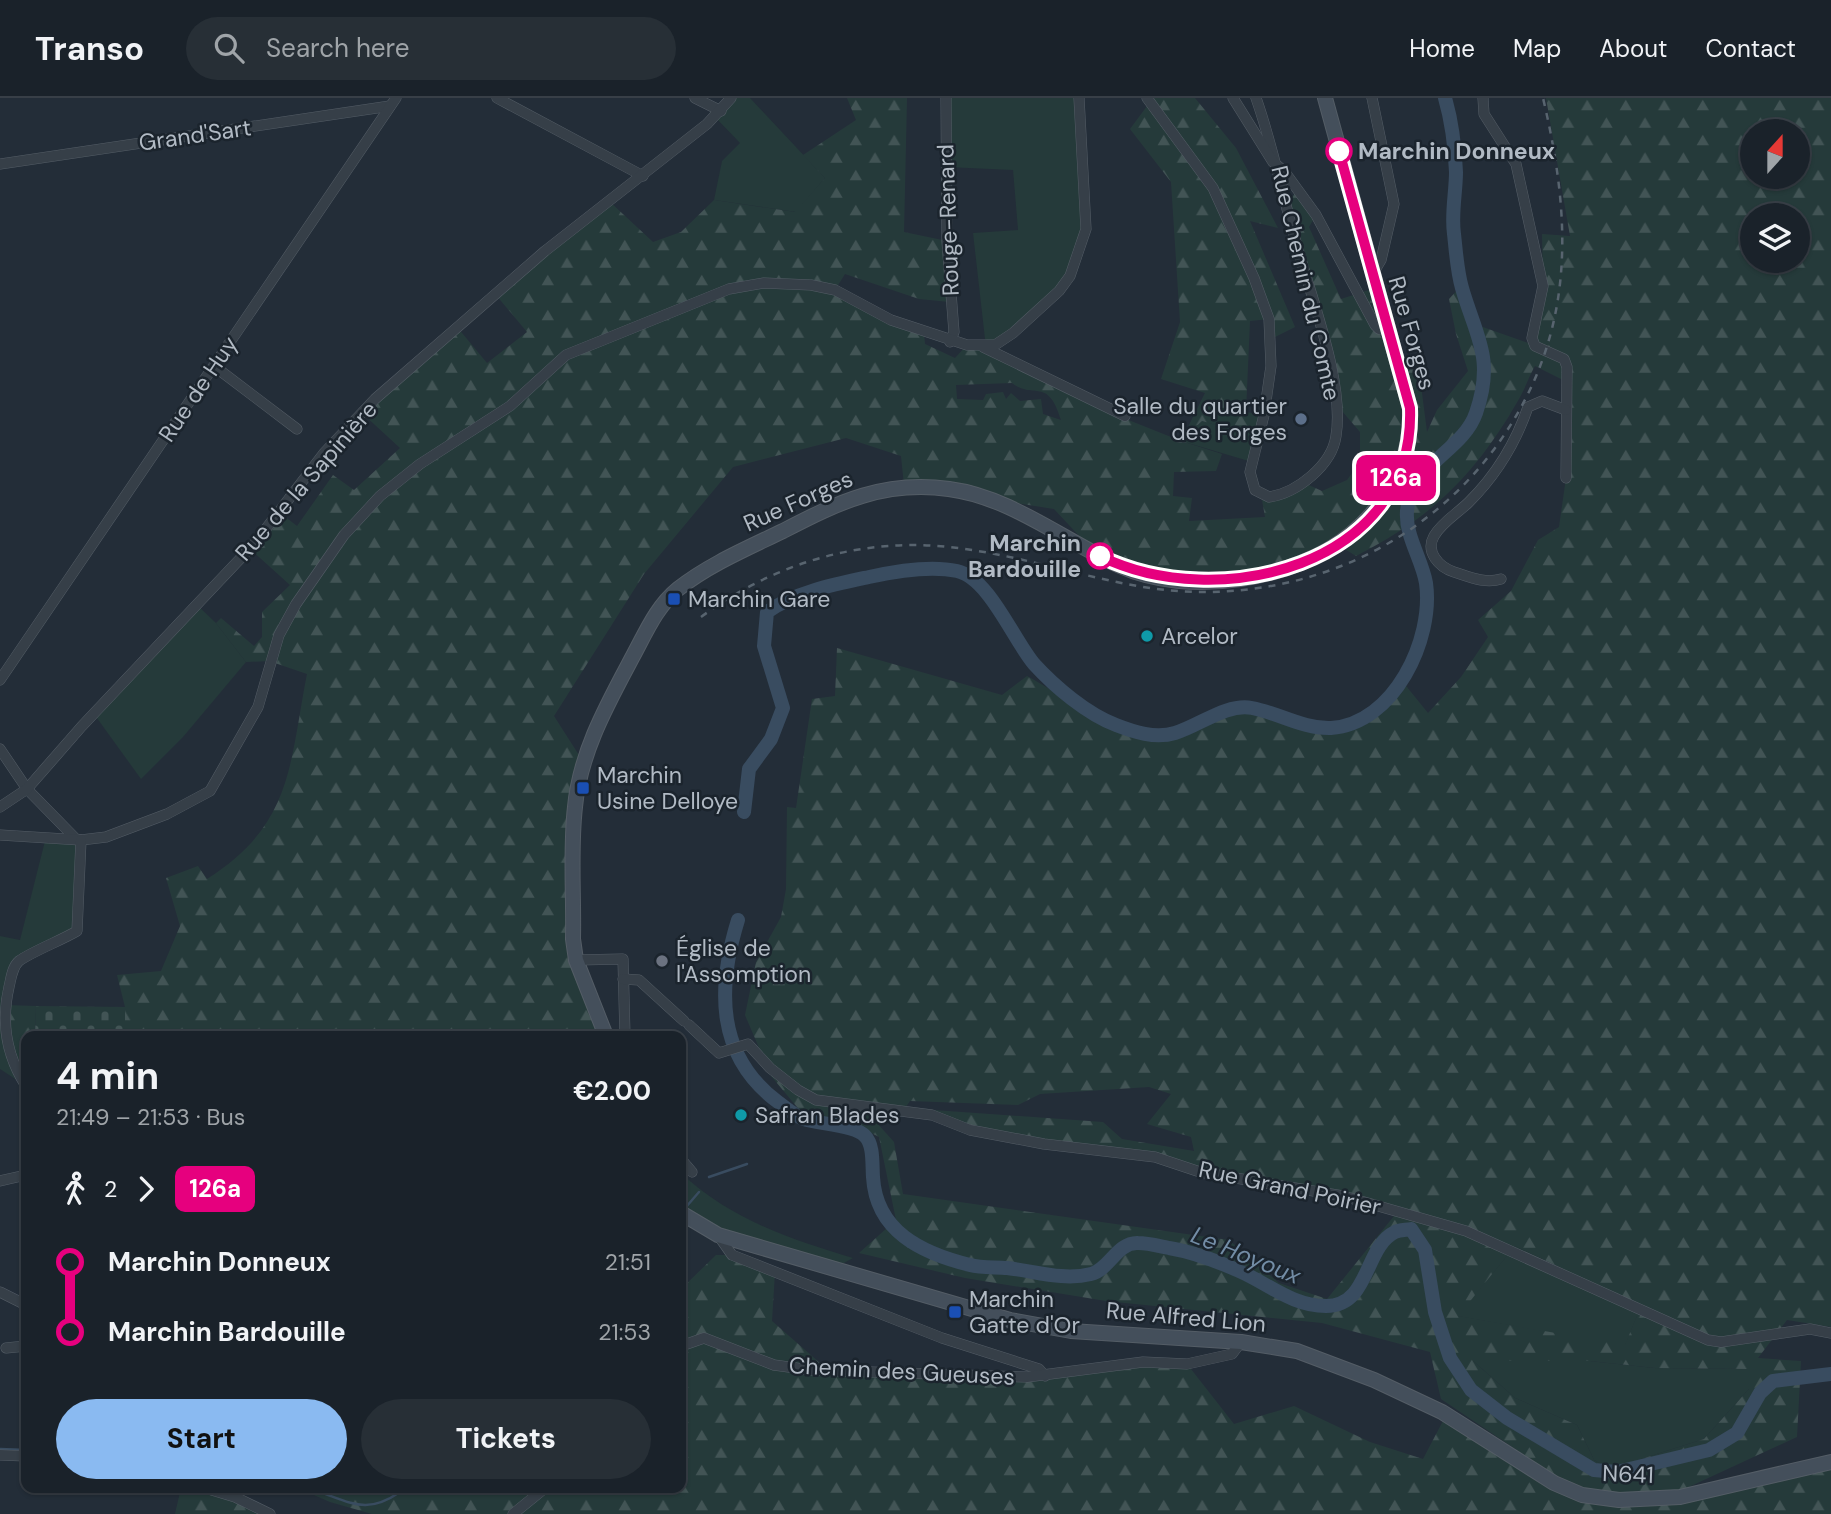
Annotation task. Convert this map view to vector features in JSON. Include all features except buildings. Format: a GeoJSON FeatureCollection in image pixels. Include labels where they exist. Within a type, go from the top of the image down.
{"type":"FeatureCollection","features":[{"type":"Feature","properties":{"kind":"main road","name":"Rue Forges"},"geometry":{"type":"LineString","coordinates":[[576,960],[573,939],[575,806],[584,763],[601,716],[658,610],[678,589],[741,552],[844,500],[904,485],[951,489],[982,498],[1013,510],[1121,566],[1150,576],[1198,580],[1249,578],[1305,563],[1338,545],[1375,514],[1395,482],[1411,436],[1410,408],[1325,98]]}},
{"type":"Feature","properties":{"kind":"main road"},"geometry":{"type":"LineString","coordinates":[[576,960],[604,1031]]}},
{"type":"Feature","properties":{"kind":"main road","name":"Rue Alfred Lion"},"geometry":{"type":"LineString","coordinates":[[686,1216],[718,1235],[1010,1320],[1071,1331],[1241,1342],[1297,1350],[1374,1380],[1442,1412]]}},
{"type":"Feature","properties":{"kind":"main road","name":"N641"},"geometry":{"type":"LineString","coordinates":[[1442,1412],[1554,1483],[1582,1495],[1619,1500],[1680,1497],[1831,1462]]}},
{"type":"Feature","properties":{"kind":"street"},"geometry":{"type":"LineString","coordinates":[[497,98],[643,176]]}},
{"type":"Feature","properties":{"kind":"street"},"geometry":{"type":"LineString","coordinates":[[695,98],[721,111]]}},
{"type":"Feature","properties":{"kind":"street","name":"Rue de la Sapinière"},"geometry":{"type":"LineString","coordinates":[[0,807],[27,789],[82,726],[255,543],[324,453],[375,399],[545,251],[643,176],[721,111],[732,98]]}},
{"type":"Feature","properties":{"kind":"street","name":"Rouge-Renard"},"geometry":{"type":"LineString","coordinates":[[946,98],[947,242],[954,332],[950,342]]}},
{"type":"Feature","properties":{"kind":"street"},"geometry":{"type":"LineString","coordinates":[[983,347],[995,345],[1013,333],[1059,291],[1070,276],[1086,229],[1079,98]]}},
{"type":"Feature","properties":{"kind":"street","name":"Rue Chemin du Comte"},"geometry":{"type":"LineString","coordinates":[[1147,98],[1213,188],[1254,278],[1269,319],[1271,366],[1264,415],[1250,472],[1255,490],[1269,497],[1285,494],[1315,472],[1327,458],[1336,439],[1337,427],[1334,390],[1321,325],[1256,98]]}},
{"type":"Feature","properties":{"kind":"street"},"geometry":{"type":"LineString","coordinates":[[1233,98],[1277,165],[1316,215],[1375,325],[1379,329],[1386,328]]}},
{"type":"Feature","properties":{"kind":"street"},"geometry":{"type":"LineString","coordinates":[[1372,98],[1394,204],[1381,260],[1372,276]]}},
{"type":"Feature","properties":{"kind":"street"},"geometry":{"type":"LineString","coordinates":[[1483,98],[1484,114],[1516,164],[1543,286],[1532,338],[1535,346],[1564,359],[1567,367],[1566,478]]}},
{"type":"Feature","properties":{"kind":"street","name":"Grand'Sart"},"geometry":{"type":"LineString","coordinates":[[0,164],[393,102]]}},
{"type":"Feature","properties":{"kind":"street","name":"Rue de Huy"},"geometry":{"type":"LineString","coordinates":[[0,680],[393,102]]}},
{"type":"Feature","properties":{"kind":"street"},"geometry":{"type":"LineString","coordinates":[[0,835],[78,839],[106,837],[167,814],[210,791],[258,707],[279,635],[296,604],[344,535],[380,496],[420,464],[510,407],[566,355],[729,289],[764,283],[835,290],[891,320],[950,342],[983,347],[1125,416]]}},
{"type":"Feature","properties":{"kind":"street"},"geometry":{"type":"LineString","coordinates":[[214,366],[297,429]]}},
{"type":"Feature","properties":{"kind":"street"},"geometry":{"type":"LineString","coordinates":[[1501,579],[1478,580],[1448,570],[1435,560],[1431,550],[1433,537],[1488,482],[1518,436],[1528,407],[1542,401],[1566,410]]}},
{"type":"Feature","properties":{"kind":"street"},"geometry":{"type":"LineString","coordinates":[[0,748],[27,789],[78,839],[77,931],[56,945],[20,960],[15,965],[4,1005],[7,1043],[21,1078]]}},
{"type":"Feature","properties":{"kind":"street"},"geometry":{"type":"LineString","coordinates":[[576,960],[622,959],[625,1031]]}},
{"type":"Feature","properties":{"kind":"street","name":"Rue Grand Poirier"},"geometry":{"type":"LineString","coordinates":[[623,979],[639,980],[719,1053],[748,1044],[770,1068],[816,1100],[932,1115],[970,1130],[1017,1140],[1155,1157],[1200,1172],[1343,1196],[1466,1231],[1708,1340],[1721,1342],[1810,1329],[1831,1333]]}},
{"type":"Feature","properties":{"kind":"street"},"geometry":{"type":"LineString","coordinates":[[686,1165],[692,1172]]}},
{"type":"Feature","properties":{"kind":"street"},"geometry":{"type":"LineString","coordinates":[[0,1181],[21,1176]]}},
{"type":"Feature","properties":{"kind":"street","name":"Chemin des Gueuses"},"geometry":{"type":"LineString","coordinates":[[718,1235],[732,1255],[942,1338],[1039,1369],[1045,1376]]}},
{"type":"Feature","properties":{"kind":"street"},"geometry":{"type":"LineString","coordinates":[[0,1292],[21,1302]]}},
{"type":"Feature","properties":{"kind":"street","name":"Chemin des Gueuses"},"geometry":{"type":"LineString","coordinates":[[686,1344],[704,1338],[774,1365],[810,1370],[1045,1376],[1143,1362],[1187,1364],[1232,1354],[1241,1342]]}},
{"type":"Feature","properties":{"kind":"street"},"geometry":{"type":"LineString","coordinates":[[6,1348],[21,1346]]}},
{"type":"Feature","properties":{"kind":"street"},"geometry":{"type":"LineString","coordinates":[[0,1454],[21,1456]]}},
{"type":"Feature","properties":{"kind":"street"},"geometry":{"type":"LineString","coordinates":[[222,1493],[270,1514]]}},
{"type":"Feature","properties":{"kind":"street"},"geometry":{"type":"LineString","coordinates":[[513,1514],[539,1493]]}},
{"type":"Feature","properties":{"kind":"green space"},"geometry":{"type":"Polygon","coordinates":[[[731,98],[750,98],[825,178],[796,212],[714,200],[722,161],[740,143],[715,117],[731,98]]]}},
{"type":"Feature","properties":{"kind":"green space"},"geometry":{"type":"Polygon","coordinates":[[[847,98],[907,98],[904,232],[947,241],[950,302],[919,299],[845,274],[835,290],[924,333],[925,344],[955,358],[967,345],[983,347],[1131,421],[1222,454],[1216,471],[1174,472],[1173,496],[1192,498],[1189,521],[1265,517],[1261,494],[1269,497],[1302,482],[1322,491],[1347,480],[1360,462],[1360,432],[1336,404],[1287,206],[1297,189],[1316,215],[1309,227],[1341,299],[1375,288],[1393,352],[1419,370],[1427,432],[1437,410],[1468,371],[1456,334],[1449,299],[1461,286],[1477,325],[1534,345],[1543,286],[1542,234],[1570,236],[1546,98],[1831,98],[1831,1327],[1787,1320],[1758,1358],[1801,1361],[1797,1437],[1678,1492],[1620,1496],[1583,1489],[1557,1477],[1441,1399],[1430,1352],[1322,1323],[1106,1301],[965,1278],[859,1253],[896,1220],[879,1137],[850,1122],[802,1113],[771,1076],[745,1015],[756,962],[781,917],[786,889],[787,807],[796,808],[812,699],[835,696],[837,648],[1002,695],[1027,676],[1098,717],[1138,733],[1156,736],[1183,731],[1220,713],[1240,707],[1258,708],[1311,727],[1339,727],[1351,724],[1373,710],[1402,681],[1428,713],[1461,677],[1488,637],[1478,620],[1511,591],[1538,540],[1559,527],[1566,478],[1567,382],[1535,366],[1519,399],[1486,450],[1469,472],[1430,509],[1384,541],[1356,556],[1338,545],[1249,578],[1150,576],[1083,540],[1054,509],[904,485],[901,456],[846,438],[733,467],[644,574],[554,716],[584,763],[573,938],[610,1031],[125,1031],[125,1007],[117,975],[161,971],[180,926],[166,878],[198,866],[207,879],[235,858],[256,837],[272,814],[290,765],[307,674],[269,661],[246,662],[216,623],[221,618],[254,646],[262,637],[262,612],[290,585],[250,549],[279,512],[297,526],[333,475],[354,490],[400,448],[362,413],[457,327],[487,363],[527,332],[496,295],[609,201],[653,242],[681,232],[714,200],[795,212],[825,178],[803,155],[856,120],[847,98]],[[1012,383],[956,385],[957,399],[983,400],[986,394],[1003,392],[1006,399],[1011,393],[1020,401],[1041,399],[1043,414],[1061,420],[1056,406],[1046,393],[1020,388],[1012,383]],[[1149,1087],[1040,1094],[1018,1105],[910,1101],[905,1108],[1103,1122],[1122,1139],[1194,1151],[1191,1137],[1147,1124],[1171,1094],[1149,1087]],[[869,1107],[868,1113],[894,1142],[903,1194],[1229,1240],[1279,1283],[1327,1299],[1398,1211],[1180,1165],[1044,1144],[932,1115],[869,1107]],[[1515,1246],[1458,1316],[1625,1345],[1641,1306],[1515,1246]],[[1473,1361],[1515,1398],[1577,1425],[1594,1460],[1610,1469],[1704,1439],[1749,1389],[1748,1369],[1655,1368],[1590,1361],[1473,1361]]]}},
{"type":"Feature","properties":{"kind":"green space"},"geometry":{"type":"Polygon","coordinates":[[[946,98],[1079,98],[1086,229],[1070,276],[995,345],[985,339],[973,233],[1018,230],[1013,170],[946,167],[946,98]]]}},
{"type":"Feature","properties":{"kind":"green space"},"geometry":{"type":"Polygon","coordinates":[[[1153,98],[1195,98],[1236,148],[1278,228],[1250,221],[1295,327],[1271,339],[1269,319],[1250,321],[1246,412],[1264,415],[1255,444],[1233,430],[1202,421],[1181,441],[1205,393],[1161,379],[1180,322],[1171,182],[1130,129],[1153,98]]]}},
{"type":"Feature","properties":{"kind":"green space"},"geometry":{"type":"Polygon","coordinates":[[[1202,421],[1233,430],[1255,444],[1252,462],[1181,441],[1202,421]]]}},
{"type":"Feature","properties":{"kind":"green space"},"geometry":{"type":"Polygon","coordinates":[[[197,605],[216,623],[246,662],[183,737],[141,779],[94,714],[197,605]]]}},
{"type":"Feature","properties":{"kind":"green space"},"geometry":{"type":"Polygon","coordinates":[[[46,837],[76,839],[79,925],[20,960],[6,999],[21,1064],[21,1083],[0,1069],[0,936],[20,940],[46,837]]]}},
{"type":"Feature","properties":{"kind":"green space"},"geometry":{"type":"Polygon","coordinates":[[[4,1005],[36,1006],[35,1031],[21,1031],[21,1078],[17,1071],[4,1005]]]}},
{"type":"Feature","properties":{"kind":"green space"},"geometry":{"type":"Polygon","coordinates":[[[36,1006],[125,1007],[125,1031],[35,1031],[36,1006]]]}},
{"type":"Feature","properties":{"kind":"green space"},"geometry":{"type":"Polygon","coordinates":[[[686,1177],[720,1203],[762,1226],[853,1258],[833,1269],[746,1244],[686,1215],[686,1177]]]}},
{"type":"Feature","properties":{"kind":"green space"},"geometry":{"type":"Polygon","coordinates":[[[1515,1246],[1641,1306],[1625,1346],[1457,1316],[1515,1246]]]}},
{"type":"Feature","properties":{"kind":"green space"},"geometry":{"type":"Polygon","coordinates":[[[716,1255],[732,1255],[775,1272],[772,1321],[828,1370],[1027,1377],[1080,1369],[1187,1364],[1234,1424],[1294,1406],[1370,1442],[1423,1459],[1444,1419],[1551,1486],[1620,1505],[1831,1467],[1831,1514],[372,1514],[309,1493],[686,1493],[686,1284],[716,1255]]]}},
{"type":"Feature","properties":{"kind":"green space"},"geometry":{"type":"Polygon","coordinates":[[[1472,1360],[1590,1361],[1655,1368],[1749,1369],[1749,1389],[1704,1439],[1610,1469],[1594,1460],[1577,1425],[1515,1398],[1472,1360]]]}},
{"type":"Feature","properties":{"kind":"green space"},"geometry":{"type":"Polygon","coordinates":[[[180,1493],[218,1493],[270,1514],[175,1514],[180,1493]]]}},
{"type":"Feature","properties":{"kind":"waterway","name":"Le Hoyoux"},"geometry":{"type":"LineString","coordinates":[[744,812],[749,769],[771,739],[783,708],[764,646],[767,612],[790,599],[816,590],[890,573],[936,569],[957,571],[969,576],[990,597],[1034,664],[1052,682],[1094,714],[1137,732],[1167,735],[1242,707],[1262,710],[1311,726],[1331,728],[1353,723],[1374,712],[1391,695],[1416,652],[1427,605],[1424,574],[1407,520],[1410,495],[1427,470],[1469,426],[1476,413],[1484,377],[1484,362],[1478,335],[1458,268],[1453,226],[1455,154],[1445,98]]}},
{"type":"Feature","properties":{"kind":"waterway","name":"Le Hoyoux"},"geometry":{"type":"LineString","coordinates":[[738,920],[731,945],[725,995],[727,1019],[743,1064],[758,1084],[797,1116],[854,1129],[865,1136],[871,1150],[876,1196],[883,1212],[904,1237],[935,1254],[974,1266],[1080,1276],[1097,1271],[1124,1247],[1146,1244],[1205,1257],[1291,1298],[1326,1306],[1351,1297],[1385,1239],[1397,1231],[1411,1229],[1425,1250],[1435,1312],[1450,1358],[1471,1390],[1507,1418],[1594,1470],[1617,1472],[1709,1450],[1737,1433],[1760,1393],[1773,1381],[1831,1374]]}},
{"type":"Feature","properties":{"kind":"waterway"},"geometry":{"type":"LineString","coordinates":[[709,1177],[747,1164]]}},
{"type":"Feature","properties":{"kind":"waterway"},"geometry":{"type":"LineString","coordinates":[[686,1207],[699,1192]]}},
{"type":"Feature","properties":{"kind":"waterway"},"geometry":{"type":"LineString","coordinates":[[0,1449],[21,1450]]}},
{"type":"Feature","properties":{"kind":"waterway"},"geometry":{"type":"LineString","coordinates":[[321,1493],[361,1505],[379,1503],[398,1493]]}},
{"type":"Feature","properties":{"kind":"railway"},"geometry":{"type":"LineString","coordinates":[[701,617],[725,600],[777,573],[804,563],[860,549],[919,545],[975,550],[1110,581],[1189,592],[1241,590],[1292,582],[1340,566],[1386,544],[1429,516],[1467,482],[1500,441],[1525,400],[1543,359],[1555,317],[1561,275],[1562,232],[1553,144],[1543,98]]}},
{"type":"Feature","properties":{"kind":"bus line","name":"126a"},"geometry":{"type":"LineString","coordinates":[[1100,556],[1150,576],[1224,580],[1278,572],[1305,563],[1338,545],[1375,514],[1395,482],[1411,436],[1410,408],[1339,151]]}},
{"type":"Feature","properties":{"kind":"place","name":"Marchin Donneux"},"geometry":{"type":"Point","coordinates":[1339,151]}},
{"type":"Feature","properties":{"kind":"place","name":"Salle du quartier des Forges"},"geometry":{"type":"Point","coordinates":[1301,419]}},
{"type":"Feature","properties":{"kind":"place","name":"Marchin Bardouille"},"geometry":{"type":"Point","coordinates":[1100,556]}},
{"type":"Feature","properties":{"kind":"place","name":"Marchin Gare"},"geometry":{"type":"Point","coordinates":[674,599]}},
{"type":"Feature","properties":{"kind":"place","name":"Arcelor"},"geometry":{"type":"Point","coordinates":[1147,636]}},
{"type":"Feature","properties":{"kind":"place","name":"Marchin Usine Delloye"},"geometry":{"type":"Point","coordinates":[583,788]}},
{"type":"Feature","properties":{"kind":"place","name":"Église de l'Assomption"},"geometry":{"type":"Point","coordinates":[662,961]}},
{"type":"Feature","properties":{"kind":"place","name":"Safran Blades"},"geometry":{"type":"Point","coordinates":[741,1115]}},
{"type":"Feature","properties":{"kind":"place","name":"Marchin Gatte d'Or"},"geometry":{"type":"Point","coordinates":[955,1312]}}]}
